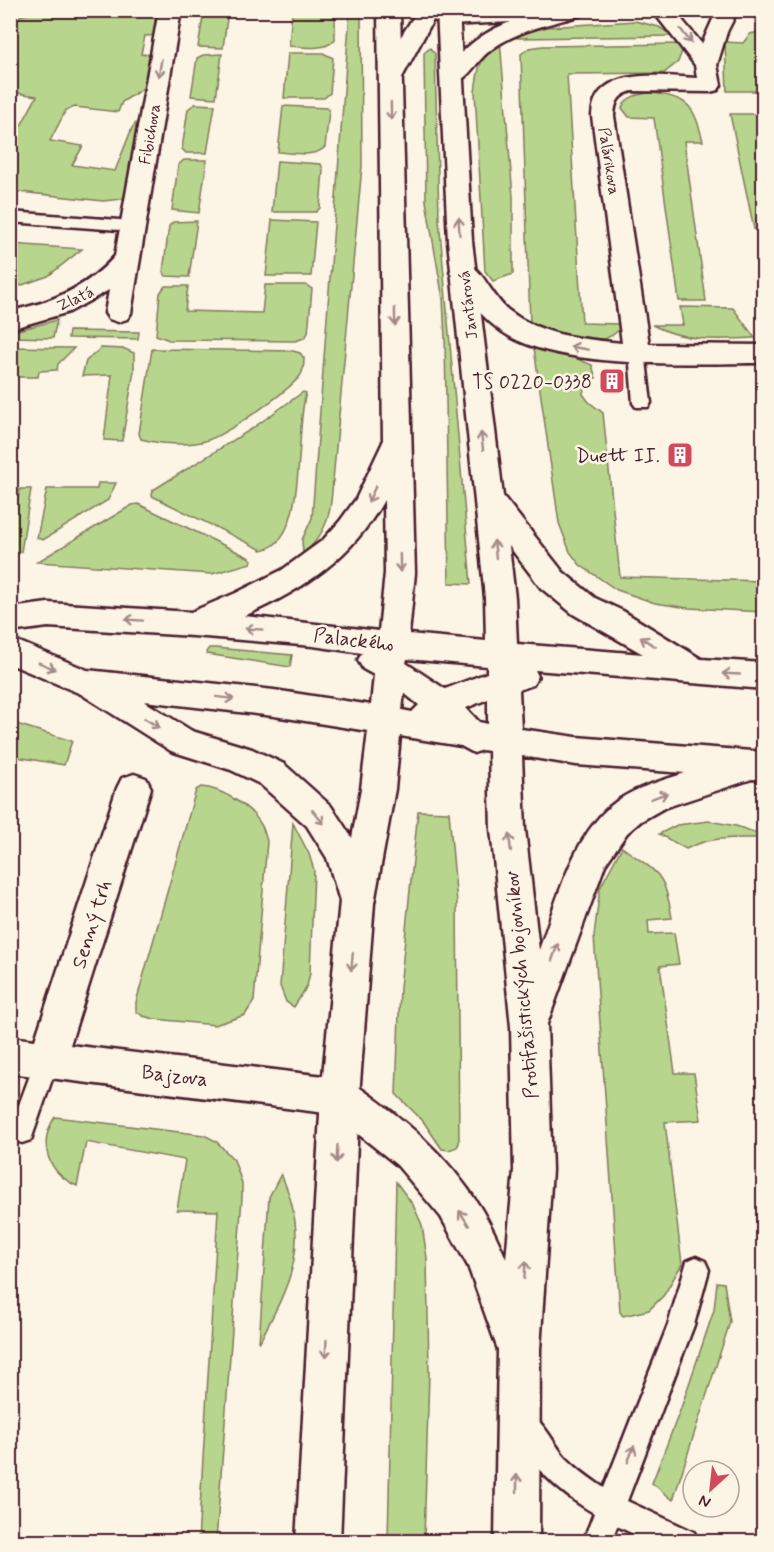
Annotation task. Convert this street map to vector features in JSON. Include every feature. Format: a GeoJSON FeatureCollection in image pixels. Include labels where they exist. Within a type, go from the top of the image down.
{"type":"FeatureCollection","features":[{"type":"Feature","properties":{"kind":"street","name":"Fibichova"},"geometry":{"type":"LineString","coordinates":[[118,314],[170,10]]}},
{"type":"Feature","properties":{"kind":"street"},"geometry":{"type":"LineString","coordinates":[[318,1542],[340,1096],[357,903],[378,789],[399,746],[396,717],[402,653],[398,593],[400,573],[389,10]]}},
{"type":"Feature","properties":{"kind":"street"},"geometry":{"type":"LineString","coordinates":[[391,78],[411,38],[437,12],[509,17],[555,10]]}},
{"type":"Feature","properties":{"kind":"street"},"geometry":{"type":"LineString","coordinates":[[452,77],[478,49],[502,32],[573,10]]}},
{"type":"Feature","properties":{"kind":"street"},"geometry":{"type":"LineString","coordinates":[[662,10],[679,28],[706,65]]}},
{"type":"Feature","properties":{"kind":"street","name":"Palárikova"},"geometry":{"type":"LineString","coordinates":[[637,352],[603,117],[605,100],[610,93],[628,85],[710,85],[706,65],[716,32],[728,10]]}},
{"type":"Feature","properties":{"kind":"street","name":"Jantárová"},"geometry":{"type":"LineString","coordinates":[[437,12],[452,77],[463,272],[500,598],[493,662],[505,731],[507,801]]}},
{"type":"Feature","properties":{"kind":"street","name":"Zlatá"},"geometry":{"type":"LineString","coordinates":[[10,320],[43,312],[90,292],[110,277],[128,257]]}},
{"type":"Feature","properties":{"kind":"street"},"geometry":{"type":"LineString","coordinates":[[463,272],[498,316],[519,330],[582,349],[764,354]]}},
{"type":"Feature","properties":{"kind":"street"},"geometry":{"type":"LineString","coordinates":[[193,624],[266,595],[300,574],[329,552],[367,507],[397,441]]}},
{"type":"Feature","properties":{"kind":"street"},"geometry":{"type":"LineString","coordinates":[[490,499],[552,580],[584,606],[612,620],[698,672]]}},
{"type":"Feature","properties":{"kind":"street","name":"Palackého"},"geometry":{"type":"LineString","coordinates":[[10,620],[48,615],[313,634],[362,653],[402,653],[493,662]]}},
{"type":"Feature","properties":{"kind":"street"},"geometry":{"type":"LineString","coordinates":[[10,650],[84,682],[182,741],[240,759],[272,774],[319,816],[332,835],[343,854],[357,903]]}},
{"type":"Feature","properties":{"kind":"street","name":"Palackého"},"geometry":{"type":"LineString","coordinates":[[402,653],[444,693]]}},
{"type":"Feature","properties":{"kind":"street"},"geometry":{"type":"LineString","coordinates":[[396,717],[444,693],[493,662],[576,662],[764,676]]}},
{"type":"Feature","properties":{"kind":"street"},"geometry":{"type":"LineString","coordinates":[[84,682],[396,717],[471,735],[505,731]]}},
{"type":"Feature","properties":{"kind":"street"},"geometry":{"type":"LineString","coordinates":[[444,693],[505,731],[576,751],[759,766]]}},
{"type":"Feature","properties":{"kind":"street"},"geometry":{"type":"LineString","coordinates":[[444,693],[485,752],[507,801]]}},
{"type":"Feature","properties":{"kind":"street"},"geometry":{"type":"LineString","coordinates":[[529,1027],[590,858],[615,823],[629,811],[654,797],[759,766]]}},
{"type":"Feature","properties":{"kind":"street","name":"Senný trh"},"geometry":{"type":"LineString","coordinates":[[47,1059],[134,788]]}},
{"type":"Feature","properties":{"kind":"street","name":"Protifašistických bojovníkov"},"geometry":{"type":"LineString","coordinates":[[507,801],[529,1027],[533,1170],[519,1349],[517,1542]]}},
{"type":"Feature","properties":{"kind":"street","name":"Bajzova"},"geometry":{"type":"LineString","coordinates":[[10,1055],[340,1096]]}},
{"type":"Feature","properties":{"kind":"street","name":"Protifašistických bojovníkov"},"geometry":{"type":"LineString","coordinates":[[340,1096],[380,1123],[419,1160],[467,1221],[488,1265],[519,1349]]}},
{"type":"Feature","properties":{"kind":"lane"},"geometry":{"type":"LineString","coordinates":[[10,216],[133,226]]}},
{"type":"Feature","properties":{"kind":"lane"},"geometry":{"type":"LineString","coordinates":[[637,352],[642,403]]}},
{"type":"Feature","properties":{"kind":"lane"},"geometry":{"type":"LineString","coordinates":[[22,1131],[47,1059]]}},
{"type":"Feature","properties":{"kind":"lane"},"geometry":{"type":"LineString","coordinates":[[597,1542],[681,1325],[696,1270]]}},
{"type":"Feature","properties":{"kind":"lane"},"geometry":{"type":"LineString","coordinates":[[518,1412],[539,1450],[569,1480],[610,1509],[684,1542]]}},
{"type":"Feature","properties":{"kind":"green space"},"geometry":{"type":"Polygon","coordinates":[[[40,11],[162,12],[156,14],[154,29],[160,30],[159,35],[145,36],[141,54],[156,55],[150,84],[122,102],[118,112],[75,107],[66,110],[50,141],[83,146],[72,165],[115,171],[132,128],[142,116],[132,188],[122,199],[103,201],[11,191],[11,144],[37,96],[11,92],[11,18],[40,11]]]}},
{"type":"Feature","properties":{"kind":"green space"},"geometry":{"type":"Polygon","coordinates":[[[204,11],[228,11],[223,48],[198,47],[204,11]]]}},
{"type":"Feature","properties":{"kind":"green space"},"geometry":{"type":"Polygon","coordinates":[[[292,11],[335,11],[335,40],[320,47],[289,46],[292,11]]]}},
{"type":"Feature","properties":{"kind":"green space"},"geometry":{"type":"Polygon","coordinates":[[[350,11],[361,11],[362,166],[331,502],[328,518],[322,531],[303,554],[302,540],[312,518],[350,11]]]}},
{"type":"Feature","properties":{"kind":"green space"},"geometry":{"type":"Polygon","coordinates":[[[635,21],[659,27],[673,36],[517,38],[517,34],[548,27],[635,21]]]}},
{"type":"Feature","properties":{"kind":"green space"},"geometry":{"type":"Polygon","coordinates":[[[763,31],[761,41],[763,91],[727,91],[725,42],[743,43],[750,34],[763,31]]]}},
{"type":"Feature","properties":{"kind":"green space"},"geometry":{"type":"Polygon","coordinates":[[[500,40],[513,197],[513,274],[493,281],[485,271],[475,92],[481,63],[500,40]]]}},
{"type":"Feature","properties":{"kind":"green space"},"geometry":{"type":"Polygon","coordinates":[[[681,44],[682,51],[678,62],[664,73],[567,74],[582,323],[619,324],[619,330],[609,337],[587,341],[563,336],[530,323],[521,54],[529,48],[543,46],[681,44]]]}},
{"type":"Feature","properties":{"kind":"green space"},"geometry":{"type":"Polygon","coordinates":[[[430,48],[435,54],[439,219],[471,584],[449,583],[443,299],[426,201],[424,53],[430,48]]]}},
{"type":"Feature","properties":{"kind":"green space"},"geometry":{"type":"Polygon","coordinates":[[[288,53],[323,53],[333,58],[330,93],[324,98],[284,98],[288,53]]]}},
{"type":"Feature","properties":{"kind":"green space"},"geometry":{"type":"Polygon","coordinates":[[[222,54],[216,98],[191,96],[197,58],[203,55],[222,54]]]}},
{"type":"Feature","properties":{"kind":"green space"},"geometry":{"type":"Polygon","coordinates":[[[651,93],[674,97],[688,106],[697,120],[703,141],[684,141],[706,301],[679,301],[654,118],[629,117],[622,108],[630,98],[651,93]]]}},
{"type":"Feature","properties":{"kind":"green space"},"geometry":{"type":"Polygon","coordinates":[[[195,104],[215,105],[207,153],[186,153],[182,149],[188,109],[195,104]]]}},
{"type":"Feature","properties":{"kind":"green space"},"geometry":{"type":"Polygon","coordinates":[[[283,106],[327,108],[329,111],[325,147],[310,154],[278,152],[283,106]]]}},
{"type":"Feature","properties":{"kind":"green space"},"geometry":{"type":"Polygon","coordinates":[[[730,114],[763,114],[763,230],[754,229],[730,114]]]}},
{"type":"Feature","properties":{"kind":"green space"},"geometry":{"type":"Polygon","coordinates":[[[184,160],[207,160],[199,213],[172,210],[178,165],[184,160]]]}},
{"type":"Feature","properties":{"kind":"green space"},"geometry":{"type":"Polygon","coordinates":[[[277,161],[321,164],[323,170],[320,208],[316,212],[272,212],[277,161]]]}},
{"type":"Feature","properties":{"kind":"green space"},"geometry":{"type":"Polygon","coordinates":[[[272,220],[316,222],[311,276],[266,276],[272,220]]]}},
{"type":"Feature","properties":{"kind":"green space"},"geometry":{"type":"Polygon","coordinates":[[[197,221],[189,277],[166,276],[163,272],[169,226],[173,222],[197,221]]]}},
{"type":"Feature","properties":{"kind":"green space"},"geometry":{"type":"Polygon","coordinates":[[[10,244],[82,249],[48,276],[11,289],[10,244]]]}},
{"type":"Feature","properties":{"kind":"green space"},"geometry":{"type":"Polygon","coordinates":[[[265,285],[306,285],[312,289],[308,333],[304,338],[295,341],[169,340],[156,335],[160,293],[165,286],[188,286],[185,311],[262,313],[265,285]]]}},
{"type":"Feature","properties":{"kind":"green space"},"geometry":{"type":"Polygon","coordinates":[[[680,307],[733,308],[755,338],[690,337],[665,331],[652,325],[683,325],[680,307]]]}},
{"type":"Feature","properties":{"kind":"green space"},"geometry":{"type":"Polygon","coordinates":[[[57,320],[53,338],[11,337],[11,332],[57,320]]]}},
{"type":"Feature","properties":{"kind":"green space"},"geometry":{"type":"Polygon","coordinates":[[[69,331],[139,332],[138,339],[68,338],[69,331]]]}},
{"type":"Feature","properties":{"kind":"green space"},"geometry":{"type":"Polygon","coordinates":[[[533,341],[592,365],[596,378],[586,378],[583,394],[603,413],[620,577],[763,581],[763,612],[688,608],[655,603],[617,590],[580,565],[570,552],[559,523],[533,341]]]}},
{"type":"Feature","properties":{"kind":"green space"},"geometry":{"type":"Polygon","coordinates":[[[11,347],[74,348],[58,364],[57,370],[39,371],[38,377],[11,377],[11,347]]]}},
{"type":"Feature","properties":{"kind":"green space"},"geometry":{"type":"Polygon","coordinates":[[[101,348],[125,349],[134,353],[134,371],[122,441],[104,440],[112,375],[82,376],[86,361],[101,348]]]}},
{"type":"Feature","properties":{"kind":"green space"},"geometry":{"type":"Polygon","coordinates":[[[152,349],[293,351],[300,353],[304,358],[304,365],[300,376],[293,383],[255,413],[227,431],[198,443],[164,443],[141,439],[139,434],[152,349]]]}},
{"type":"Feature","properties":{"kind":"green space"},"geometry":{"type":"Polygon","coordinates":[[[303,392],[306,393],[293,507],[287,527],[277,542],[262,550],[152,496],[153,490],[250,430],[303,392]]]}},
{"type":"Feature","properties":{"kind":"green space"},"geometry":{"type":"Polygon","coordinates":[[[98,483],[116,483],[108,500],[43,540],[37,538],[47,489],[97,489],[98,483]]]}},
{"type":"Feature","properties":{"kind":"green space"},"geometry":{"type":"Polygon","coordinates":[[[20,489],[31,489],[21,552],[11,558],[11,504],[17,503],[20,489]]]}},
{"type":"Feature","properties":{"kind":"green space"},"geometry":{"type":"Polygon","coordinates":[[[138,504],[248,557],[252,560],[251,563],[212,574],[37,562],[132,505],[138,504]]]}},
{"type":"Feature","properties":{"kind":"green space"},"geometry":{"type":"Polygon","coordinates":[[[209,648],[292,655],[290,667],[207,654],[209,648]]]}},
{"type":"Feature","properties":{"kind":"green space"},"geometry":{"type":"Polygon","coordinates":[[[10,722],[72,741],[64,765],[11,756],[10,722]]]}},
{"type":"Feature","properties":{"kind":"green space"},"geometry":{"type":"Polygon","coordinates":[[[201,787],[226,794],[242,804],[261,825],[267,841],[254,1001],[245,1015],[215,1025],[155,1019],[143,1016],[136,1011],[136,1002],[196,790],[201,787]]]}},
{"type":"Feature","properties":{"kind":"green space"},"geometry":{"type":"Polygon","coordinates":[[[418,811],[449,812],[457,903],[459,1143],[457,1147],[449,1150],[442,1149],[423,1121],[396,1094],[400,988],[418,811]]]}},
{"type":"Feature","properties":{"kind":"green space"},"geometry":{"type":"Polygon","coordinates":[[[709,821],[736,826],[763,835],[763,838],[714,840],[686,849],[659,834],[677,825],[709,821]]]}},
{"type":"Feature","properties":{"kind":"green space"},"geometry":{"type":"Polygon","coordinates":[[[293,823],[309,854],[314,870],[310,973],[307,986],[294,1007],[286,1002],[280,986],[293,823]]]}},
{"type":"Feature","properties":{"kind":"green space"},"geometry":{"type":"Polygon","coordinates":[[[622,847],[658,875],[666,891],[672,918],[648,920],[649,934],[674,933],[679,964],[660,966],[675,1073],[694,1073],[701,1120],[665,1122],[682,1264],[664,1295],[649,1310],[623,1316],[620,1312],[594,936],[600,888],[622,847]]]}},
{"type":"Feature","properties":{"kind":"green space"},"geometry":{"type":"Polygon","coordinates":[[[55,1117],[204,1135],[216,1141],[234,1160],[242,1183],[242,1198],[216,1541],[198,1541],[218,1211],[177,1210],[185,1160],[86,1142],[77,1186],[59,1174],[48,1157],[47,1137],[55,1117]]]}},
{"type":"Feature","properties":{"kind":"green space"},"geometry":{"type":"Polygon","coordinates":[[[281,1174],[295,1221],[294,1261],[280,1301],[259,1343],[269,1197],[281,1174]]]}},
{"type":"Feature","properties":{"kind":"green space"},"geometry":{"type":"Polygon","coordinates":[[[396,1182],[413,1205],[422,1225],[427,1258],[429,1373],[424,1541],[388,1541],[396,1182]]]}},
{"type":"Feature","properties":{"kind":"green space"},"geometry":{"type":"Polygon","coordinates":[[[717,1282],[724,1283],[730,1322],[686,1459],[681,1459],[681,1475],[673,1500],[652,1483],[681,1408],[714,1310],[717,1282]]]}},
{"type":"Feature","properties":{"kind":"place","name":"TS 0220-0338"},"geometry":{"type":"Point","coordinates":[612,381]}},
{"type":"Feature","properties":{"kind":"place","name":"Duett II."},"geometry":{"type":"Point","coordinates":[680,455]}}]}
